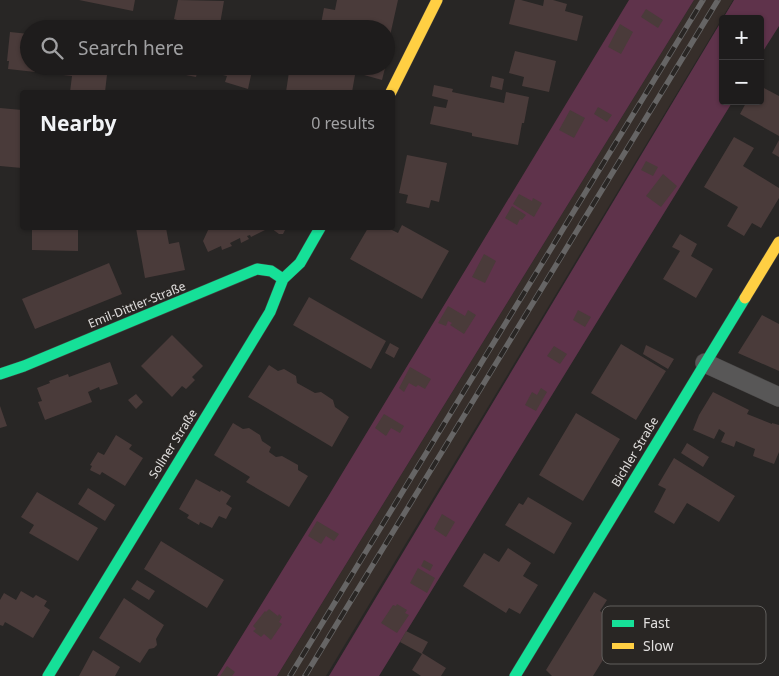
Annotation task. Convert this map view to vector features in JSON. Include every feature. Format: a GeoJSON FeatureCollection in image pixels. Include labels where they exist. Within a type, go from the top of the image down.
{"type":"FeatureCollection","features":[{"type":"Feature","properties":{"kind":"street"},"geometry":{"type":"LineString","coordinates":[[392,90],[437,0]]}},
{"type":"Feature","properties":{"kind":"street","name":"Sollner Straße"},"geometry":{"type":"LineString","coordinates":[[48,676],[270,312],[283,279],[300,263],[319,230]]}},
{"type":"Feature","properties":{"kind":"street","name":"Bichler Straße"},"geometry":{"type":"LineString","coordinates":[[515,676],[779,242]]}},
{"type":"Feature","properties":{"kind":"street","name":"Emil-Dittler-Straße"},"geometry":{"type":"LineString","coordinates":[[0,374],[24,366],[257,269],[271,271],[283,279]]}},
{"type":"Feature","properties":{"kind":"street"},"geometry":{"type":"LineString","coordinates":[[705,363],[779,397]]}},
{"type":"Feature","properties":{"kind":"shaded area"},"geometry":{"type":"Polygon","coordinates":[[[629,0],[694,0],[277,676],[217,676],[329,495],[629,0]]]}},
{"type":"Feature","properties":{"kind":"shaded area"},"geometry":{"type":"Polygon","coordinates":[[[694,0],[733,0],[724,15],[719,15],[719,23],[326,676],[277,676],[694,0]]]}},
{"type":"Feature","properties":{"kind":"shaded area"},"geometry":{"type":"Polygon","coordinates":[[[734,0],[779,0],[779,26],[764,50],[764,15],[725,15],[734,0]]]}},
{"type":"Feature","properties":{"kind":"shaded area"},"geometry":{"type":"Polygon","coordinates":[[[719,25],[719,105],[731,105],[379,676],[329,676],[719,25]]]}},
{"type":"Feature","properties":{"kind":"building"},"geometry":{"type":"Polygon","coordinates":[[[79,0],[135,0],[133,11],[79,0]]]}},
{"type":"Feature","properties":{"kind":"building"},"geometry":{"type":"Polygon","coordinates":[[[178,0],[224,1],[221,20],[174,19],[178,0]]]}},
{"type":"Feature","properties":{"kind":"building"},"geometry":{"type":"Polygon","coordinates":[[[337,0],[398,0],[394,20],[322,20],[324,8],[335,10],[337,0]]]}},
{"type":"Feature","properties":{"kind":"building"},"geometry":{"type":"Polygon","coordinates":[[[515,0],[543,6],[544,0],[553,0],[567,4],[565,11],[583,16],[577,41],[509,24],[515,0]]]}},
{"type":"Feature","properties":{"kind":"building"},"geometry":{"type":"Polygon","coordinates":[[[646,9],[663,20],[658,28],[641,17],[646,9]]]}},
{"type":"Feature","properties":{"kind":"building"},"geometry":{"type":"Polygon","coordinates":[[[620,24],[633,32],[621,54],[608,47],[620,24]]]}},
{"type":"Feature","properties":{"kind":"building"},"geometry":{"type":"Polygon","coordinates":[[[10,32],[20,33],[20,70],[8,69],[9,61],[7,61],[10,32]]]}},
{"type":"Feature","properties":{"kind":"building"},"geometry":{"type":"Polygon","coordinates":[[[515,51],[556,61],[549,92],[522,86],[524,77],[509,73],[515,51]]]}},
{"type":"Feature","properties":{"kind":"building"},"geometry":{"type":"Polygon","coordinates":[[[63,75],[107,75],[105,90],[70,90],[72,76],[63,75]]]}},
{"type":"Feature","properties":{"kind":"building"},"geometry":{"type":"Polygon","coordinates":[[[223,75],[251,75],[248,89],[225,82],[227,76],[223,75]]]}},
{"type":"Feature","properties":{"kind":"building"},"geometry":{"type":"Polygon","coordinates":[[[289,75],[355,75],[352,90],[286,90],[289,75]]]}},
{"type":"Feature","properties":{"kind":"building"},"geometry":{"type":"Polygon","coordinates":[[[364,75],[383,75],[382,80],[364,75]]]}},
{"type":"Feature","properties":{"kind":"building"},"geometry":{"type":"Polygon","coordinates":[[[492,76],[504,79],[502,90],[490,87],[492,76]]]}},
{"type":"Feature","properties":{"kind":"building"},"geometry":{"type":"Polygon","coordinates":[[[434,85],[453,89],[452,92],[504,103],[506,92],[529,97],[518,145],[472,136],[472,133],[430,124],[434,106],[446,108],[448,100],[432,96],[434,85]]]}},
{"type":"Feature","properties":{"kind":"building"},"geometry":{"type":"Polygon","coordinates":[[[764,88],[779,96],[779,136],[740,114],[745,105],[764,105],[764,88]]]}},
{"type":"Feature","properties":{"kind":"building"},"geometry":{"type":"Polygon","coordinates":[[[598,107],[612,115],[607,122],[594,114],[598,107]]]}},
{"type":"Feature","properties":{"kind":"building"},"geometry":{"type":"Polygon","coordinates":[[[0,108],[20,110],[20,168],[0,166],[0,108]]]}},
{"type":"Feature","properties":{"kind":"building"},"geometry":{"type":"Polygon","coordinates":[[[570,110],[585,118],[574,138],[559,130],[570,110]]]}},
{"type":"Feature","properties":{"kind":"building"},"geometry":{"type":"Polygon","coordinates":[[[734,137],[754,148],[743,166],[779,188],[779,198],[761,228],[752,223],[744,236],[727,226],[738,207],[704,187],[734,137]]]}},
{"type":"Feature","properties":{"kind":"building"},"geometry":{"type":"Polygon","coordinates":[[[779,140],[779,157],[772,153],[779,140]]]}},
{"type":"Feature","properties":{"kind":"building"},"geometry":{"type":"Polygon","coordinates":[[[407,155],[447,163],[439,202],[431,200],[429,208],[406,203],[408,195],[399,193],[407,155]]]}},
{"type":"Feature","properties":{"kind":"building"},"geometry":{"type":"Polygon","coordinates":[[[646,161],[658,167],[653,176],[641,170],[646,161]]]}},
{"type":"Feature","properties":{"kind":"building"},"geometry":{"type":"Polygon","coordinates":[[[663,174],[677,186],[661,207],[646,196],[663,174]]]}},
{"type":"Feature","properties":{"kind":"building"},"geometry":{"type":"Polygon","coordinates":[[[519,194],[532,201],[533,198],[542,203],[534,217],[513,204],[519,194]]]}},
{"type":"Feature","properties":{"kind":"building"},"geometry":{"type":"Polygon","coordinates":[[[512,206],[526,215],[522,220],[520,219],[517,225],[505,218],[512,206]]]}},
{"type":"Feature","properties":{"kind":"building"},"geometry":{"type":"Polygon","coordinates":[[[402,225],[449,251],[422,299],[350,259],[367,230],[392,230],[398,233],[402,225]]]}},
{"type":"Feature","properties":{"kind":"building"},"geometry":{"type":"Polygon","coordinates":[[[32,230],[78,230],[78,251],[32,250],[32,230]]]}},
{"type":"Feature","properties":{"kind":"building"},"geometry":{"type":"Polygon","coordinates":[[[136,230],[166,230],[169,244],[179,242],[185,270],[145,278],[136,230]]]}},
{"type":"Feature","properties":{"kind":"building"},"geometry":{"type":"Polygon","coordinates":[[[208,230],[265,230],[251,237],[250,235],[247,236],[249,239],[241,243],[240,238],[230,243],[232,246],[222,250],[221,246],[208,252],[203,241],[208,230]]]}},
{"type":"Feature","properties":{"kind":"building"},"geometry":{"type":"Polygon","coordinates":[[[274,230],[285,230],[283,234],[279,234],[274,230]]]}},
{"type":"Feature","properties":{"kind":"building"},"geometry":{"type":"Polygon","coordinates":[[[680,234],[697,244],[691,256],[713,269],[696,298],[663,279],[680,251],[672,247],[680,234]]]}},
{"type":"Feature","properties":{"kind":"building"},"geometry":{"type":"Polygon","coordinates":[[[484,254],[496,261],[485,283],[472,277],[484,254]]]}},
{"type":"Feature","properties":{"kind":"building"},"geometry":{"type":"Polygon","coordinates":[[[109,263],[122,294],[35,329],[22,299],[109,263]]]}},
{"type":"Feature","properties":{"kind":"building"},"geometry":{"type":"Polygon","coordinates":[[[309,297],[386,341],[371,369],[293,325],[309,297]]]}},
{"type":"Feature","properties":{"kind":"building"},"geometry":{"type":"Polygon","coordinates":[[[448,306],[465,316],[468,310],[476,315],[464,334],[450,325],[452,323],[448,321],[446,326],[438,323],[448,306]]]}},
{"type":"Feature","properties":{"kind":"building"},"geometry":{"type":"Polygon","coordinates":[[[578,310],[591,317],[585,327],[573,320],[578,310]]]}},
{"type":"Feature","properties":{"kind":"building"},"geometry":{"type":"Polygon","coordinates":[[[762,315],[779,324],[779,371],[738,353],[762,315]]]}},
{"type":"Feature","properties":{"kind":"building"},"geometry":{"type":"Polygon","coordinates":[[[172,335],[203,366],[192,377],[195,380],[186,389],[182,386],[172,397],[141,366],[172,335]]]}},
{"type":"Feature","properties":{"kind":"building"},"geometry":{"type":"Polygon","coordinates":[[[390,343],[399,348],[394,358],[385,353],[390,343]]]}},
{"type":"Feature","properties":{"kind":"building"},"geometry":{"type":"Polygon","coordinates":[[[621,344],[666,371],[636,420],[591,393],[621,344]]]}},
{"type":"Feature","properties":{"kind":"building"},"geometry":{"type":"Polygon","coordinates":[[[646,345],[674,359],[668,369],[643,354],[646,345]]]}},
{"type":"Feature","properties":{"kind":"building"},"geometry":{"type":"Polygon","coordinates":[[[554,346],[567,354],[560,364],[547,356],[554,346]]]}},
{"type":"Feature","properties":{"kind":"building"},"geometry":{"type":"Polygon","coordinates":[[[110,362],[118,384],[100,390],[99,387],[88,392],[92,402],[45,420],[38,402],[42,401],[37,388],[68,374],[69,377],[110,362]]]}},
{"type":"Feature","properties":{"kind":"building"},"geometry":{"type":"Polygon","coordinates":[[[269,365],[278,371],[284,369],[296,376],[297,383],[315,393],[321,392],[333,400],[335,407],[349,417],[332,447],[248,397],[269,365]]]}},
{"type":"Feature","properties":{"kind":"building"},"geometry":{"type":"Polygon","coordinates":[[[410,367],[431,379],[425,389],[409,383],[404,392],[399,388],[410,367]]]}},
{"type":"Feature","properties":{"kind":"building"},"geometry":{"type":"Polygon","coordinates":[[[541,388],[547,392],[536,411],[525,405],[532,392],[537,395],[541,388]]]}},
{"type":"Feature","properties":{"kind":"building"},"geometry":{"type":"Polygon","coordinates":[[[713,392],[749,410],[747,414],[779,425],[779,452],[774,464],[753,456],[755,449],[736,441],[734,447],[721,442],[725,433],[719,429],[714,439],[693,430],[699,415],[713,392]]]}},
{"type":"Feature","properties":{"kind":"building"},"geometry":{"type":"Polygon","coordinates":[[[136,394],[143,402],[136,409],[128,400],[136,394]]]}},
{"type":"Feature","properties":{"kind":"building"},"geometry":{"type":"Polygon","coordinates":[[[0,406],[7,426],[0,428],[0,406]]]}},
{"type":"Feature","properties":{"kind":"building"},"geometry":{"type":"Polygon","coordinates":[[[576,413],[620,439],[583,501],[539,475],[576,413]]]}},
{"type":"Feature","properties":{"kind":"building"},"geometry":{"type":"Polygon","coordinates":[[[384,414],[404,426],[400,433],[391,428],[386,436],[375,428],[384,414]]]}},
{"type":"Feature","properties":{"kind":"building"},"geometry":{"type":"Polygon","coordinates":[[[233,423],[243,429],[249,428],[260,435],[262,441],[271,447],[269,452],[276,457],[282,456],[298,465],[298,470],[308,476],[289,507],[246,482],[250,477],[214,455],[233,423]]]}},
{"type":"Feature","properties":{"kind":"building"},"geometry":{"type":"Polygon","coordinates":[[[116,435],[132,445],[129,449],[143,458],[125,486],[102,472],[100,475],[90,470],[92,466],[90,465],[98,452],[104,455],[116,435]]]}},
{"type":"Feature","properties":{"kind":"building"},"geometry":{"type":"Polygon","coordinates":[[[687,443],[709,457],[703,467],[681,453],[687,443]]]}},
{"type":"Feature","properties":{"kind":"building"},"geometry":{"type":"Polygon","coordinates":[[[674,458],[735,496],[719,522],[687,503],[674,524],[654,512],[666,489],[658,485],[674,458]]]}},
{"type":"Feature","properties":{"kind":"building"},"geometry":{"type":"Polygon","coordinates":[[[196,479],[231,496],[226,504],[232,508],[226,519],[219,516],[212,528],[200,522],[199,525],[187,518],[189,515],[179,509],[196,479]]]}},
{"type":"Feature","properties":{"kind":"building"},"geometry":{"type":"Polygon","coordinates":[[[88,488],[115,505],[105,521],[78,504],[88,488]]]}},
{"type":"Feature","properties":{"kind":"building"},"geometry":{"type":"Polygon","coordinates":[[[37,492],[98,528],[78,561],[29,533],[34,525],[21,517],[37,492]]]}},
{"type":"Feature","properties":{"kind":"building"},"geometry":{"type":"Polygon","coordinates":[[[528,497],[572,523],[554,554],[505,525],[519,503],[523,505],[528,497]]]}},
{"type":"Feature","properties":{"kind":"building"},"geometry":{"type":"Polygon","coordinates":[[[442,514],[455,522],[446,537],[434,529],[442,514]]]}},
{"type":"Feature","properties":{"kind":"building"},"geometry":{"type":"Polygon","coordinates":[[[317,521],[339,534],[334,541],[326,536],[321,544],[308,536],[317,521]]]}},
{"type":"Feature","properties":{"kind":"building"},"geometry":{"type":"Polygon","coordinates":[[[161,541],[224,580],[207,608],[144,569],[161,541]]]}},
{"type":"Feature","properties":{"kind":"building"},"geometry":{"type":"Polygon","coordinates":[[[508,548],[531,563],[523,576],[538,585],[520,614],[509,608],[506,613],[463,586],[484,553],[499,562],[508,548]]]}},
{"type":"Feature","properties":{"kind":"building"},"geometry":{"type":"Polygon","coordinates":[[[424,560],[433,565],[430,571],[421,566],[424,560]]]}},
{"type":"Feature","properties":{"kind":"building"},"geometry":{"type":"Polygon","coordinates":[[[418,568],[435,578],[427,593],[410,583],[418,568]]]}},
{"type":"Feature","properties":{"kind":"building"},"geometry":{"type":"Polygon","coordinates":[[[137,580],[155,591],[149,600],[131,589],[137,580]]]}},
{"type":"Feature","properties":{"kind":"building"},"geometry":{"type":"Polygon","coordinates":[[[21,591],[33,598],[36,595],[47,601],[44,606],[50,610],[33,638],[5,622],[3,626],[0,625],[0,600],[4,593],[16,600],[21,591]]]}},
{"type":"Feature","properties":{"kind":"building"},"geometry":{"type":"Polygon","coordinates":[[[594,592],[607,600],[600,611],[602,612],[602,661],[593,676],[552,676],[546,670],[594,592]]]}},
{"type":"Feature","properties":{"kind":"building"},"geometry":{"type":"Polygon","coordinates":[[[124,598],[164,625],[156,639],[157,645],[149,649],[140,663],[99,638],[124,598]]]}},
{"type":"Feature","properties":{"kind":"building"},"geometry":{"type":"Polygon","coordinates":[[[397,604],[407,610],[405,613],[409,615],[397,633],[381,623],[393,605],[396,606],[397,604]]]}},
{"type":"Feature","properties":{"kind":"building"},"geometry":{"type":"Polygon","coordinates":[[[269,609],[282,617],[279,622],[282,624],[271,640],[264,634],[261,637],[253,631],[256,629],[253,626],[265,611],[269,609]]]}},
{"type":"Feature","properties":{"kind":"building"},"geometry":{"type":"Polygon","coordinates":[[[406,631],[428,642],[422,653],[446,668],[441,676],[421,676],[412,670],[422,654],[400,642],[406,631]]]}},
{"type":"Feature","properties":{"kind":"building"},"geometry":{"type":"Polygon","coordinates":[[[93,650],[120,667],[115,676],[79,676],[93,650]]]}},
{"type":"Feature","properties":{"kind":"building"},"geometry":{"type":"Polygon","coordinates":[[[227,666],[235,672],[232,676],[220,676],[227,666]]]}},
{"type":"Feature","properties":{"kind":"railway"},"geometry":{"type":"LineString","coordinates":[[290,676],[703,0]]}},
{"type":"Feature","properties":{"kind":"railway"},"geometry":{"type":"LineString","coordinates":[[305,676],[718,0]]}},
{"type":"Feature","properties":{"kind":"traffic: fast"},"geometry":{"type":"LineString","coordinates":[[48,676],[270,312],[283,279],[300,263],[319,230]]}},
{"type":"Feature","properties":{"kind":"traffic: fast"},"geometry":{"type":"LineString","coordinates":[[0,374],[24,366],[257,269],[271,271],[283,279]]}},
{"type":"Feature","properties":{"kind":"traffic: fast"},"geometry":{"type":"LineString","coordinates":[[515,676],[745,298]]}},
{"type":"Feature","properties":{"kind":"traffic: slow"},"geometry":{"type":"LineString","coordinates":[[392,90],[437,0]]}},
{"type":"Feature","properties":{"kind":"traffic: slow"},"geometry":{"type":"LineString","coordinates":[[745,298],[779,242]]}}]}
